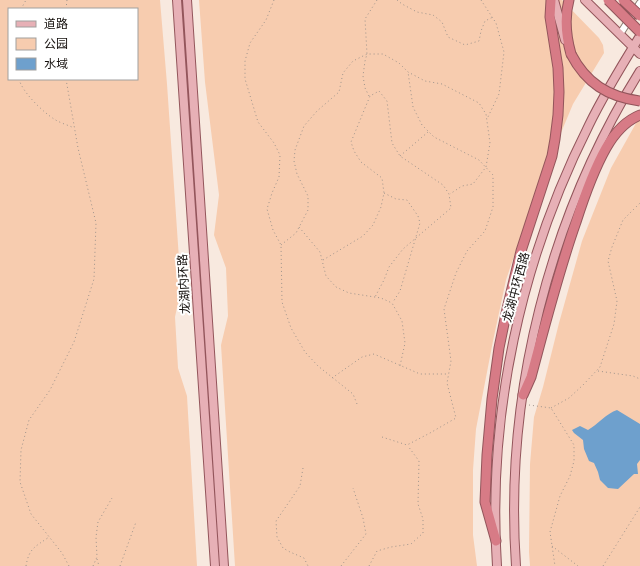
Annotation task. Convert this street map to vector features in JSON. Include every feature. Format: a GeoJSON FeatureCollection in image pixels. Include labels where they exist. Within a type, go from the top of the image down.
{"type":"FeatureCollection","features":[{"type":"Feature","properties":{"kind":"highway"},"geometry":{"type":"LineString","coordinates":[[496,541],[485,502],[492,399],[499,348],[521,251],[552,156],[558,115],[559,92],[558,68],[550,18],[553,0]]}},
{"type":"Feature","properties":{"kind":"highway"},"geometry":{"type":"LineString","coordinates":[[569,0],[566,16],[567,42],[571,54],[583,74],[593,84],[615,95],[640,101]]}},
{"type":"Feature","properties":{"kind":"highway"},"geometry":{"type":"LineString","coordinates":[[608,0],[640,32]]}},
{"type":"Feature","properties":{"kind":"highway"},"geometry":{"type":"LineString","coordinates":[[623,0],[640,16]]}},
{"type":"Feature","properties":{"kind":"highway"},"geometry":{"type":"LineString","coordinates":[[522,399],[531,377],[562,262],[585,194],[599,161],[611,141],[622,126],[640,115]]}},
{"type":"Feature","properties":{"kind":"main road","name":"龙湖内环路"},"geometry":{"type":"LineString","coordinates":[[177,0],[215,566]]}},
{"type":"Feature","properties":{"kind":"main road","name":"龙湖内环路"},"geometry":{"type":"LineString","coordinates":[[187,0],[224,566]]}},
{"type":"Feature","properties":{"kind":"main road"},"geometry":{"type":"LineString","coordinates":[[553,0],[567,47],[571,54]]}},
{"type":"Feature","properties":{"kind":"main road"},"geometry":{"type":"LineString","coordinates":[[585,0],[640,54]]}},
{"type":"Feature","properties":{"kind":"main road","name":"龙湖中环西路"},"geometry":{"type":"LineString","coordinates":[[497,566],[496,489],[502,411],[511,350],[528,281],[548,219],[570,164],[603,98],[640,36]]}},
{"type":"Feature","properties":{"kind":"main road"},"geometry":{"type":"LineString","coordinates":[[516,566],[514,489],[522,399],[529,354],[546,286],[566,225],[585,177],[600,143],[640,71]]}},
{"type":"Feature","properties":{"kind":"street"},"geometry":{"type":"LineString","coordinates":[[620,34],[640,4]]}},
{"type":"Feature","properties":{"kind":"path"},"geometry":{"type":"LineString","coordinates":[[274,0],[266,20],[250,43],[245,61],[245,79],[258,122],[274,143],[280,155],[279,177],[267,209],[273,230],[281,245],[282,302],[291,328],[305,352],[332,378],[353,394],[356,404]]}},
{"type":"Feature","properties":{"kind":"path"},"geometry":{"type":"LineString","coordinates":[[370,96],[365,88],[363,76],[365,61],[368,54],[364,19],[377,0]]}},
{"type":"Feature","properties":{"kind":"path"},"geometry":{"type":"LineString","coordinates":[[397,0],[417,12],[433,15],[442,22],[448,37],[465,45],[479,41],[485,21],[493,17]]}},
{"type":"Feature","properties":{"kind":"path"},"geometry":{"type":"LineString","coordinates":[[481,0],[496,23],[504,52],[498,94],[487,120]]}},
{"type":"Feature","properties":{"kind":"path"},"geometry":{"type":"LineString","coordinates":[[281,245],[296,233],[308,210],[308,196],[296,174],[294,161],[295,150],[304,126],[317,111],[339,92],[343,73],[353,60],[368,54],[383,54],[399,63],[408,72],[425,81],[442,84],[479,103],[486,114],[490,142],[486,167],[473,184],[462,186],[449,194]]}},
{"type":"Feature","properties":{"kind":"path"},"geometry":{"type":"LineString","coordinates":[[407,445],[456,418],[447,383],[451,361],[444,309],[456,273],[467,252],[485,231],[493,207],[493,175],[479,160],[434,137],[422,125],[413,106],[408,72]]}},
{"type":"Feature","properties":{"kind":"path"},"geometry":{"type":"LineString","coordinates":[[18,80],[34,102],[54,119],[75,129]]}},
{"type":"Feature","properties":{"kind":"path"},"geometry":{"type":"LineString","coordinates":[[66,80],[75,129],[96,223],[94,280],[74,342],[50,390],[29,420],[21,450],[20,482],[31,514],[62,554],[69,566]]}},
{"type":"Feature","properties":{"kind":"path"},"geometry":{"type":"LineString","coordinates":[[323,260],[363,236],[373,225],[381,207],[384,193],[382,178],[361,162],[354,151],[351,142],[370,96],[379,91],[387,101],[392,143],[400,156],[444,185],[449,194],[451,208],[403,249],[389,267],[375,297]]}},
{"type":"Feature","properties":{"kind":"path"},"geometry":{"type":"LineString","coordinates":[[400,156],[429,132]]}},
{"type":"Feature","properties":{"kind":"path"},"geometry":{"type":"LineString","coordinates":[[384,193],[396,199],[407,200],[418,216],[420,224],[400,291],[392,302]]}},
{"type":"Feature","properties":{"kind":"path"},"geometry":{"type":"LineString","coordinates":[[551,408],[569,398],[584,385],[600,367],[614,324],[617,301],[608,261],[623,220],[640,203]]}},
{"type":"Feature","properties":{"kind":"path"},"geometry":{"type":"LineString","coordinates":[[299,227],[320,252],[326,276],[336,287],[349,293],[381,298],[392,302],[402,321],[405,343],[400,366]]}},
{"type":"Feature","properties":{"kind":"path"},"geometry":{"type":"LineString","coordinates":[[332,378],[362,357],[374,354],[420,374],[448,374]]}},
{"type":"Feature","properties":{"kind":"path"},"geometry":{"type":"LineString","coordinates":[[597,370],[633,376],[640,379]]}},
{"type":"Feature","properties":{"kind":"path"},"geometry":{"type":"LineString","coordinates":[[522,399],[551,408],[574,445],[574,461],[570,476],[560,496],[550,532],[555,566]]}},
{"type":"Feature","properties":{"kind":"path"},"geometry":{"type":"LineString","coordinates":[[369,566],[377,551],[392,546],[411,544],[423,533],[423,519],[418,504],[419,461],[407,445],[382,437]]}},
{"type":"Feature","properties":{"kind":"path"},"geometry":{"type":"LineString","coordinates":[[303,468],[300,486],[292,500],[276,521],[277,537],[283,548],[304,558],[308,566]]}},
{"type":"Feature","properties":{"kind":"path"},"geometry":{"type":"LineString","coordinates":[[341,566],[366,534],[363,518],[352,488]]}},
{"type":"Feature","properties":{"kind":"path"},"geometry":{"type":"LineString","coordinates":[[99,566],[96,537],[98,522],[112,498]]}},
{"type":"Feature","properties":{"kind":"path"},"geometry":{"type":"LineString","coordinates":[[603,566],[640,508]]}},
{"type":"Feature","properties":{"kind":"path"},"geometry":{"type":"LineString","coordinates":[[120,566],[136,522]]}},
{"type":"Feature","properties":{"kind":"path"},"geometry":{"type":"LineString","coordinates":[[26,566],[28,555],[49,537]]}},
{"type":"Feature","properties":{"kind":"path"},"geometry":{"type":"LineString","coordinates":[[552,546],[578,566]]}},
{"type":"Feature","properties":{"kind":"path"},"geometry":{"type":"LineString","coordinates":[[93,566],[97,557]]}},
{"type":"Feature","properties":{"kind":"green space"},"geometry":{"type":"Polygon","coordinates":[[[0,0],[160,0],[181,288],[175,317],[178,368],[187,396],[197,566],[0,566],[0,0]]]}},
{"type":"Feature","properties":{"kind":"green space"},"geometry":{"type":"Polygon","coordinates":[[[199,0],[562,0],[599,38],[603,45],[604,53],[573,104],[533,200],[506,280],[476,429],[473,470],[473,535],[477,566],[235,566],[221,345],[228,316],[226,268],[214,235],[219,195],[205,82],[199,0]]]}},
{"type":"Feature","properties":{"kind":"green space"},"geometry":{"type":"Polygon","coordinates":[[[640,116],[640,566],[530,566],[530,464],[534,417],[582,241],[611,168],[640,116]]]}},
{"type":"Feature","properties":{"kind":"water"},"geometry":{"type":"Polygon","coordinates":[[[617,410],[640,424],[640,460],[637,464],[638,474],[634,474],[618,489],[608,488],[600,480],[594,463],[589,461],[584,449],[583,440],[572,430],[580,426],[588,430],[617,410]]]}}]}
